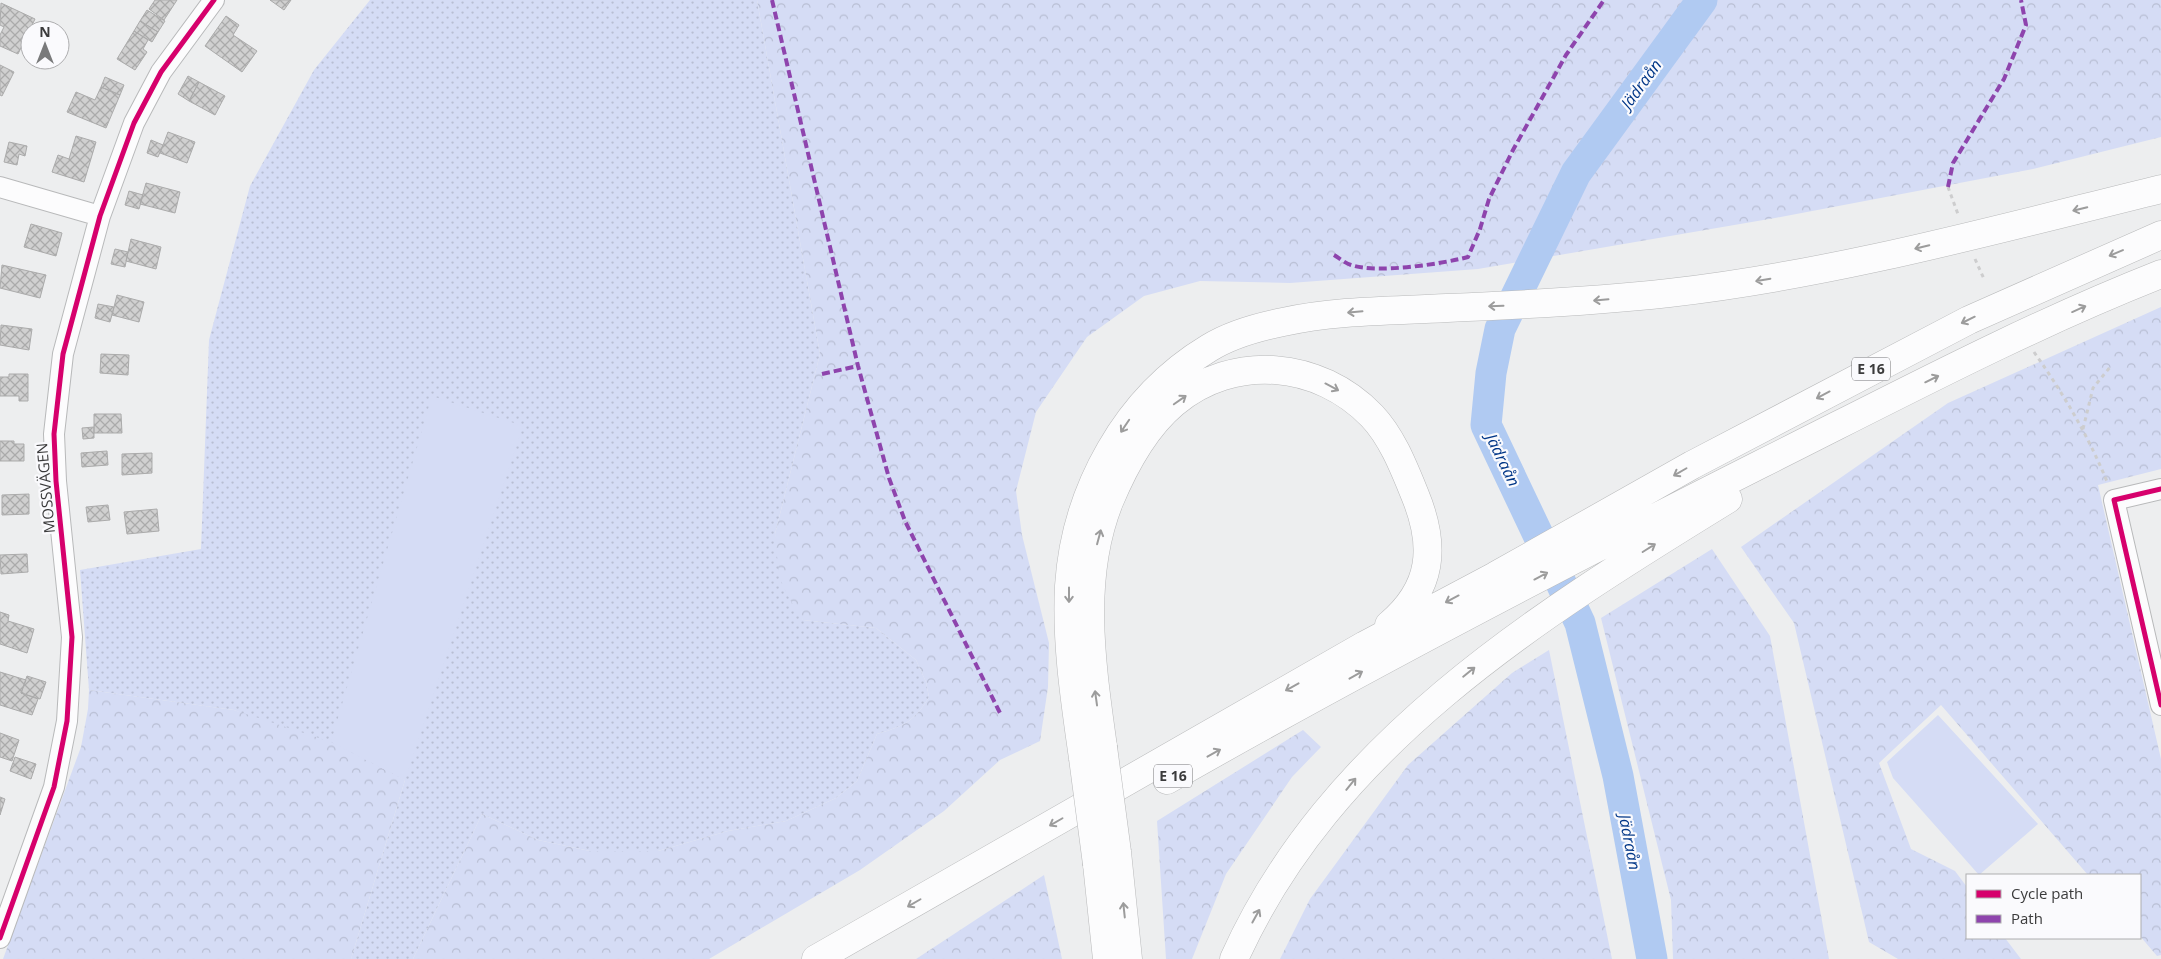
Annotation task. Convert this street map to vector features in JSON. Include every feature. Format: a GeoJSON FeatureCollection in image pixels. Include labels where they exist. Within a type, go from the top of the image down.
{"type":"FeatureCollection","features":[{"type":"Feature","properties":{"kind":"highway"},"geometry":{"type":"LineString","coordinates":[[1128,959],[1107,858],[1093,752],[1069,630],[1069,586],[1075,540],[1087,499],[1108,451],[1132,416],[1159,386],[1210,347],[1236,336],[1285,321],[1323,315],[1545,304],[1714,288],[1791,275],[1957,239],[2161,189]]}},
{"type":"Feature","properties":{"kind":"highway","name":"E 16"},"geometry":{"type":"LineString","coordinates":[[1597,533],[1692,465],[1960,324],[2161,235]]}},
{"type":"Feature","properties":{"kind":"highway","name":"E 16"},"geometry":{"type":"LineString","coordinates":[[852,959],[1211,755],[1497,588],[1597,533],[1888,400],[2046,324],[2161,274]]}},
{"type":"Feature","properties":{"kind":"highway"},"geometry":{"type":"LineString","coordinates":[[1093,752],[1091,588],[1097,544],[1108,504],[1127,464],[1150,428],[1174,403],[1197,388],[1221,377],[1249,370],[1278,369],[1300,372],[1350,396],[1373,417],[1390,441],[1419,506],[1427,545],[1426,571],[1419,591],[1398,617],[1365,646]]}},
{"type":"Feature","properties":{"kind":"highway"},"geometry":{"type":"LineString","coordinates":[[1234,959],[1270,890],[1310,834],[1357,776],[1435,701],[1513,639],[1607,573],[1888,400]]}},
{"type":"Feature","properties":{"kind":"highway","name":"E 16"},"geometry":{"type":"LineString","coordinates":[[816,959],[1365,646],[1497,588]]}},
{"type":"Feature","properties":{"kind":"highway"},"geometry":{"type":"LineString","coordinates":[[1107,858],[1107,959]]}},
{"type":"Feature","properties":{"kind":"street","name":"MOSSVÄGEN"},"geometry":{"type":"LineString","coordinates":[[0,938],[54,787],[67,720],[72,637],[56,481],[54,434],[63,354],[100,216],[134,123],[157,80],[214,0]]}},
{"type":"Feature","properties":{"kind":"street"},"geometry":{"type":"LineString","coordinates":[[0,187],[100,216]]}},
{"type":"Feature","properties":{"kind":"street"},"geometry":{"type":"LineString","coordinates":[[2161,488],[2114,500],[2161,705]]}},
{"type":"Feature","properties":{"kind":"path"},"geometry":{"type":"LineString","coordinates":[[1948,187],[1959,219]]}},
{"type":"Feature","properties":{"kind":"path"},"geometry":{"type":"LineString","coordinates":[[1975,259],[1984,279]]}},
{"type":"Feature","properties":{"kind":"path"},"geometry":{"type":"LineString","coordinates":[[2034,352],[2054,380],[2083,429],[2099,461],[2114,500]]}},
{"type":"Feature","properties":{"kind":"path"},"geometry":{"type":"LineString","coordinates":[[2083,429],[2094,388],[2111,366]]}},
{"type":"Feature","properties":{"kind":"green space"},"geometry":{"type":"Polygon","coordinates":[[[370,0],[757,0],[820,354],[775,534],[803,620],[876,628],[916,660],[926,682],[929,697],[908,722],[877,734],[857,781],[836,798],[786,821],[728,831],[658,851],[590,851],[538,840],[482,814],[413,959],[351,959],[405,780],[234,710],[89,690],[80,570],[201,549],[209,340],[250,186],[314,70],[370,0]]]}},
{"type":"Feature","properties":{"kind":"green space"},"geometry":{"type":"Polygon","coordinates":[[[757,0],[2161,0],[2161,137],[2033,169],[1775,218],[1478,269],[1290,283],[1200,281],[1144,296],[1087,337],[1036,412],[1016,491],[1022,535],[1049,643],[1048,687],[1040,741],[1000,760],[944,811],[860,870],[709,959],[413,959],[482,814],[538,840],[590,851],[658,851],[728,831],[786,821],[836,798],[857,781],[877,734],[908,722],[929,697],[926,682],[916,660],[876,628],[803,620],[790,600],[779,577],[775,534],[820,354],[757,0]]]}},
{"type":"Feature","properties":{"kind":"green space"},"geometry":{"type":"Polygon","coordinates":[[[2161,307],[2161,469],[2098,485],[2161,759],[2161,955],[2157,956],[2141,937],[2141,874],[2087,874],[1941,705],[1879,763],[1911,849],[1955,871],[1966,886],[1966,939],[2006,939],[2021,959],[1898,959],[1869,942],[1794,623],[1741,547],[1948,403],[2161,307]]]}},
{"type":"Feature","properties":{"kind":"green space"},"geometry":{"type":"Polygon","coordinates":[[[432,396],[523,426],[405,780],[331,742],[432,396]]]}},
{"type":"Feature","properties":{"kind":"green space"},"geometry":{"type":"Polygon","coordinates":[[[1712,549],[1770,636],[1829,959],[1673,959],[1671,900],[1601,618],[1712,549]]]}},
{"type":"Feature","properties":{"kind":"green space"},"geometry":{"type":"Polygon","coordinates":[[[1549,650],[1612,959],[1280,959],[1310,899],[1408,765],[1512,673],[1549,650]]]}},
{"type":"Feature","properties":{"kind":"green space"},"geometry":{"type":"Polygon","coordinates":[[[89,690],[234,710],[331,742],[405,780],[351,959],[3,959],[81,747],[88,709],[89,690]]]}},
{"type":"Feature","properties":{"kind":"green space"},"geometry":{"type":"Polygon","coordinates":[[[1938,715],[2038,824],[1978,874],[1893,778],[1887,762],[1938,715]]]}},
{"type":"Feature","properties":{"kind":"green space"},"geometry":{"type":"Polygon","coordinates":[[[1303,730],[1321,747],[1292,777],[1226,874],[1192,959],[1166,959],[1157,821],[1303,730]]]}},
{"type":"Feature","properties":{"kind":"green space"},"geometry":{"type":"Polygon","coordinates":[[[1044,875],[1062,959],[916,959],[1044,875]]]}},
{"type":"Feature","properties":{"kind":"building"},"geometry":{"type":"Polygon","coordinates":[[[155,0],[177,0],[164,20],[149,9],[155,0]]]}},
{"type":"Feature","properties":{"kind":"building"},"geometry":{"type":"Polygon","coordinates":[[[270,0],[291,0],[284,10],[270,0]]]}},
{"type":"Feature","properties":{"kind":"building"},"geometry":{"type":"Polygon","coordinates":[[[1,3],[35,19],[20,20],[20,50],[18,54],[0,46],[0,35],[4,27],[0,25],[1,3]]]}},
{"type":"Feature","properties":{"kind":"building"},"geometry":{"type":"Polygon","coordinates":[[[147,10],[165,21],[158,32],[140,21],[147,10]]]}},
{"type":"Feature","properties":{"kind":"building"},"geometry":{"type":"Polygon","coordinates":[[[226,16],[239,25],[233,35],[257,51],[242,72],[205,46],[226,16]]]}},
{"type":"Feature","properties":{"kind":"building"},"geometry":{"type":"Polygon","coordinates":[[[140,21],[158,32],[152,42],[134,31],[140,21]]]}},
{"type":"Feature","properties":{"kind":"building"},"geometry":{"type":"Polygon","coordinates":[[[134,31],[148,40],[143,49],[147,52],[135,70],[117,59],[134,31]]]}},
{"type":"Feature","properties":{"kind":"building"},"geometry":{"type":"Polygon","coordinates":[[[0,65],[14,72],[2,96],[0,95],[0,65]]]}},
{"type":"Feature","properties":{"kind":"building"},"geometry":{"type":"Polygon","coordinates":[[[188,76],[199,82],[189,101],[178,94],[188,76]]]}},
{"type":"Feature","properties":{"kind":"building"},"geometry":{"type":"Polygon","coordinates":[[[105,77],[124,85],[120,95],[101,87],[105,77]]]}},
{"type":"Feature","properties":{"kind":"building"},"geometry":{"type":"Polygon","coordinates":[[[199,82],[225,96],[215,115],[189,101],[199,82]]]}},
{"type":"Feature","properties":{"kind":"building"},"geometry":{"type":"Polygon","coordinates":[[[101,87],[120,95],[106,128],[67,112],[76,92],[95,100],[101,87]]]}},
{"type":"Feature","properties":{"kind":"building"},"geometry":{"type":"Polygon","coordinates":[[[168,132],[195,142],[187,163],[160,153],[168,132]]]}},
{"type":"Feature","properties":{"kind":"building"},"geometry":{"type":"Polygon","coordinates":[[[76,136],[96,142],[84,182],[52,172],[58,155],[69,159],[76,136]]]}},
{"type":"Feature","properties":{"kind":"building"},"geometry":{"type":"Polygon","coordinates":[[[151,140],[163,145],[158,157],[147,153],[151,140]]]}},
{"type":"Feature","properties":{"kind":"building"},"geometry":{"type":"Polygon","coordinates":[[[9,142],[27,146],[25,156],[19,154],[17,165],[4,162],[9,142]]]}},
{"type":"Feature","properties":{"kind":"building"},"geometry":{"type":"Polygon","coordinates":[[[146,183],[180,192],[175,213],[140,204],[146,183]]]}},
{"type":"Feature","properties":{"kind":"building"},"geometry":{"type":"Polygon","coordinates":[[[129,191],[143,195],[139,209],[125,205],[129,191]]]}},
{"type":"Feature","properties":{"kind":"building"},"geometry":{"type":"Polygon","coordinates":[[[31,224],[62,233],[56,256],[24,247],[31,224]]]}},
{"type":"Feature","properties":{"kind":"building"},"geometry":{"type":"Polygon","coordinates":[[[131,239],[161,247],[156,269],[126,261],[131,239]]]}},
{"type":"Feature","properties":{"kind":"building"},"geometry":{"type":"Polygon","coordinates":[[[115,249],[128,252],[125,267],[111,264],[115,249]]]}},
{"type":"Feature","properties":{"kind":"building"},"geometry":{"type":"Polygon","coordinates":[[[2,265],[46,275],[40,298],[0,288],[2,265]]]}},
{"type":"Feature","properties":{"kind":"building"},"geometry":{"type":"Polygon","coordinates":[[[117,295],[144,302],[139,322],[112,315],[117,295]]]}},
{"type":"Feature","properties":{"kind":"building"},"geometry":{"type":"Polygon","coordinates":[[[98,304],[114,307],[110,322],[95,318],[98,304]]]}},
{"type":"Feature","properties":{"kind":"building"},"geometry":{"type":"Polygon","coordinates":[[[1,325],[32,329],[29,350],[0,345],[1,325]]]}},
{"type":"Feature","properties":{"kind":"building"},"geometry":{"type":"Polygon","coordinates":[[[101,354],[129,355],[128,375],[100,373],[101,354]]]}},
{"type":"Feature","properties":{"kind":"building"},"geometry":{"type":"Polygon","coordinates":[[[9,374],[28,374],[28,401],[19,401],[19,396],[0,396],[0,377],[9,377],[9,374]]]}},
{"type":"Feature","properties":{"kind":"building"},"geometry":{"type":"Polygon","coordinates":[[[94,414],[121,414],[122,433],[94,433],[94,414]]]}},
{"type":"Feature","properties":{"kind":"building"},"geometry":{"type":"Polygon","coordinates":[[[94,427],[94,438],[83,439],[82,428],[94,427]]]}},
{"type":"Feature","properties":{"kind":"building"},"geometry":{"type":"Polygon","coordinates":[[[0,441],[14,441],[14,444],[24,444],[24,461],[0,461],[0,441]]]}},
{"type":"Feature","properties":{"kind":"building"},"geometry":{"type":"Polygon","coordinates":[[[107,451],[108,465],[82,467],[81,453],[107,451]]]}},
{"type":"Feature","properties":{"kind":"building"},"geometry":{"type":"Polygon","coordinates":[[[152,453],[152,473],[122,475],[122,454],[152,453]]]}},
{"type":"Feature","properties":{"kind":"building"},"geometry":{"type":"Polygon","coordinates":[[[29,494],[29,514],[2,515],[2,495],[29,494]]]}},
{"type":"Feature","properties":{"kind":"building"},"geometry":{"type":"Polygon","coordinates":[[[108,505],[110,520],[88,522],[86,507],[108,505]]]}},
{"type":"Feature","properties":{"kind":"building"},"geometry":{"type":"Polygon","coordinates":[[[157,509],[159,531],[127,534],[124,512],[157,509]]]}},
{"type":"Feature","properties":{"kind":"building"},"geometry":{"type":"Polygon","coordinates":[[[27,554],[28,572],[1,574],[0,555],[27,554]]]}},
{"type":"Feature","properties":{"kind":"building"},"geometry":{"type":"Polygon","coordinates":[[[0,612],[9,615],[8,621],[34,629],[27,653],[0,644],[0,612]]]}},
{"type":"Feature","properties":{"kind":"building"},"geometry":{"type":"Polygon","coordinates":[[[0,672],[26,680],[21,693],[38,699],[32,715],[0,705],[0,672]]]}},
{"type":"Feature","properties":{"kind":"building"},"geometry":{"type":"Polygon","coordinates":[[[27,676],[46,682],[40,699],[21,693],[27,676]]]}},
{"type":"Feature","properties":{"kind":"building"},"geometry":{"type":"Polygon","coordinates":[[[0,733],[19,740],[12,761],[0,757],[0,733]]]}},
{"type":"Feature","properties":{"kind":"building"},"geometry":{"type":"Polygon","coordinates":[[[15,757],[36,764],[31,779],[10,771],[15,757]]]}},
{"type":"Feature","properties":{"kind":"building"},"geometry":{"type":"Polygon","coordinates":[[[0,797],[5,799],[0,815],[0,797]]]}},
{"type":"Feature","properties":{"kind":"waterway","name":"Jädraån"},"geometry":{"type":"LineString","coordinates":[[1652,959],[1618,776],[1580,623],[1486,425],[1491,373],[1500,329],[1576,173],[1702,0]]}},
{"type":"Feature","properties":{"kind":"marked path"},"geometry":{"type":"LineString","coordinates":[[772,0],[858,366],[889,478],[905,521],[1000,713]]}},
{"type":"Feature","properties":{"kind":"marked path"},"geometry":{"type":"LineString","coordinates":[[1334,255],[1351,265],[1376,269],[1426,265],[1468,257],[1480,229],[1489,199],[1513,150],[1566,55],[1604,0]]}},
{"type":"Feature","properties":{"kind":"marked path"},"geometry":{"type":"LineString","coordinates":[[1948,187],[1953,163],[2004,79],[2026,25],[2021,0]]}},
{"type":"Feature","properties":{"kind":"marked path"},"geometry":{"type":"LineString","coordinates":[[822,374],[858,366]]}},
{"type":"Feature","properties":{"kind":"cycle path"},"geometry":{"type":"LineString","coordinates":[[0,938],[54,787],[67,721],[72,637],[56,481],[54,434],[63,354],[100,216],[134,123],[161,72],[214,0]]}},
{"type":"Feature","properties":{"kind":"cycle path"},"geometry":{"type":"LineString","coordinates":[[2161,489],[2114,500],[2161,705]]}}]}
